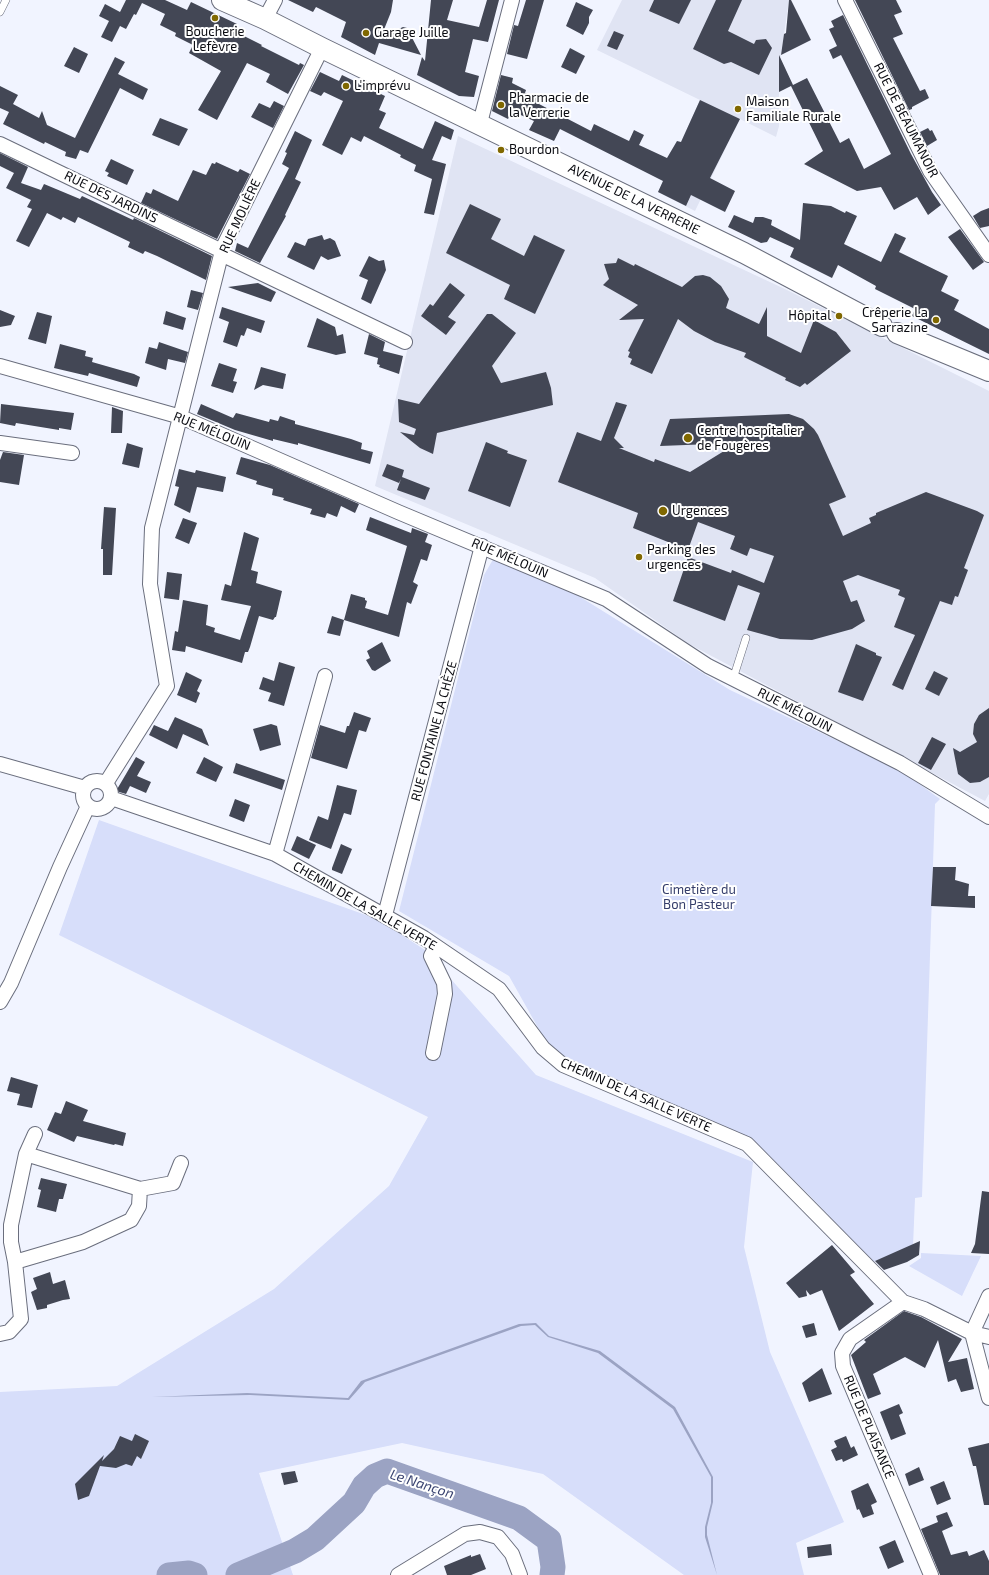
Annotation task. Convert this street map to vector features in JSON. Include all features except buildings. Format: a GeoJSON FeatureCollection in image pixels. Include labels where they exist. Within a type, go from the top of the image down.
{"type":"FeatureCollection","features":[{"type":"Feature","properties":{"kind":"main road","name":"AVENUE DE LA VERRERIE"},"geometry":{"type":"LineString","coordinates":[[222,0],[265,19],[322,48],[480,123],[744,253],[890,329],[989,371]]}},
{"type":"Feature","properties":{"kind":"street"},"geometry":{"type":"LineString","coordinates":[[265,19],[275,0]]}},
{"type":"Feature","properties":{"kind":"street"},"geometry":{"type":"LineString","coordinates":[[480,123],[512,0]]}},
{"type":"Feature","properties":{"kind":"street","name":"RUE DE BEAUMANOIR"},"geometry":{"type":"LineString","coordinates":[[845,0],[930,171],[983,240],[989,255]]}},
{"type":"Feature","properties":{"kind":"street","name":"RUE MOLIÈRE"},"geometry":{"type":"LineString","coordinates":[[106,784],[167,686],[150,584],[152,528],[181,417],[221,252],[322,48]]}},
{"type":"Feature","properties":{"kind":"street","name":"RUE DES JARDINS"},"geometry":{"type":"LineString","coordinates":[[0,144],[405,342]]}},
{"type":"Feature","properties":{"kind":"street","name":"RUE MÉLOUIN"},"geometry":{"type":"LineString","coordinates":[[0,367],[181,417],[398,512],[606,599],[708,666],[900,763],[989,817]]}},
{"type":"Feature","properties":{"kind":"street"},"geometry":{"type":"LineString","coordinates":[[0,443],[72,453]]}},
{"type":"Feature","properties":{"kind":"street","name":"RUE FONTAINE LA CHÈZE"},"geometry":{"type":"LineString","coordinates":[[385,915],[482,546]]}},
{"type":"Feature","properties":{"kind":"street"},"geometry":{"type":"LineString","coordinates":[[275,854],[325,676]]}},
{"type":"Feature","properties":{"kind":"street"},"geometry":{"type":"LineString","coordinates":[[0,764],[85,788]]}},
{"type":"Feature","properties":{"kind":"street"},"geometry":{"type":"LineString","coordinates":[[94,781],[106,784],[111,790],[111,798],[109,802],[102,808],[97,809],[88,806],[83,798],[85,788],[94,781]]}},
{"type":"Feature","properties":{"kind":"street","name":"CHEMIN DE LA SALLE VERTE"},"geometry":{"type":"LineString","coordinates":[[111,798],[275,854],[385,915],[436,946],[499,989],[543,1048],[562,1065],[747,1144],[903,1302]]}},
{"type":"Feature","properties":{"kind":"street"},"geometry":{"type":"LineString","coordinates":[[0,1002],[11,983],[88,806]]}},
{"type":"Feature","properties":{"kind":"street"},"geometry":{"type":"LineString","coordinates":[[433,1053],[445,994],[444,983],[431,956],[436,946]]}},
{"type":"Feature","properties":{"kind":"street"},"geometry":{"type":"LineString","coordinates":[[0,1334],[9,1332],[21,1319],[15,1262],[11,1242],[11,1225],[26,1154],[35,1134]]}},
{"type":"Feature","properties":{"kind":"street"},"geometry":{"type":"LineString","coordinates":[[26,1154],[140,1189],[173,1184],[181,1163]]}},
{"type":"Feature","properties":{"kind":"street"},"geometry":{"type":"LineString","coordinates":[[15,1262],[83,1242],[131,1220],[139,1206],[140,1189]]}},
{"type":"Feature","properties":{"kind":"street"},"geometry":{"type":"LineString","coordinates":[[989,1296],[972,1333],[989,1398]]}},
{"type":"Feature","properties":{"kind":"street"},"geometry":{"type":"LineString","coordinates":[[903,1302],[924,1309],[972,1333],[989,1337]]}},
{"type":"Feature","properties":{"kind":"street","name":"RUE DE PLAISANCE"},"geometry":{"type":"LineString","coordinates":[[903,1302],[850,1339],[842,1352],[843,1366],[931,1575]]}},
{"type":"Feature","properties":{"kind":"street"},"geometry":{"type":"LineString","coordinates":[[398,1575],[465,1534],[480,1532],[498,1537],[512,1554],[520,1575]]}},
{"type":"Feature","properties":{"kind":"lane"},"geometry":{"type":"LineString","coordinates":[[0,12],[6,0]]}},
{"type":"Feature","properties":{"kind":"lane"},"geometry":{"type":"LineString","coordinates":[[733,678],[746,638]]}},
{"type":"Feature","properties":{"kind":"shaded area","name":"Maison Familiale Rurale"},"geometry":{"type":"Polygon","coordinates":[[[622,0],[789,0],[779,75],[779,126],[776,137],[740,119],[695,211],[658,192],[700,100],[597,50],[622,0]]]}},
{"type":"Feature","properties":{"kind":"shaded area","name":"Centre hospitalier de Fougères"},"geometry":{"type":"Polygon","coordinates":[[[458,136],[787,290],[989,391],[989,794],[985,801],[689,644],[595,578],[375,486],[458,136]]]}},
{"type":"Feature","properties":{"kind":"shaded area"},"geometry":{"type":"Polygon","coordinates":[[[536,1323],[549,1336],[600,1351],[675,1407],[713,1477],[713,1502],[707,1527],[707,1535],[717,1575],[705,1537],[705,1527],[711,1503],[711,1477],[673,1409],[598,1353],[548,1337],[535,1325],[521,1326],[365,1382],[349,1400],[250,1395],[152,1397],[247,1393],[348,1398],[361,1381],[519,1324],[536,1323]]]}},
{"type":"Feature","properties":{"kind":"green space","name":"Cimetière du Bon Pasteur"},"geometry":{"type":"Polygon","coordinates":[[[495,556],[577,595],[730,690],[900,770],[940,799],[935,804],[922,1197],[915,1198],[913,1246],[873,1262],[810,1196],[752,1139],[563,1059],[550,1049],[509,976],[399,911],[484,575],[495,556]]]}},
{"type":"Feature","properties":{"kind":"green space"},"geometry":{"type":"Polygon","coordinates":[[[99,820],[377,919],[425,950],[536,1075],[753,1162],[744,1247],[770,1352],[844,1522],[796,1543],[804,1575],[684,1575],[543,1474],[402,1443],[259,1473],[293,1575],[0,1575],[0,1392],[117,1386],[274,1289],[389,1186],[428,1117],[59,935],[99,820]]]}},
{"type":"Feature","properties":{"kind":"green space"},"geometry":{"type":"Polygon","coordinates":[[[921,1253],[981,1256],[962,1296],[909,1266],[921,1258],[921,1253]]]}},
{"type":"Feature","properties":{"kind":"waterway","name":"Le Nançon"},"geometry":{"type":"LineString","coordinates":[[238,1575],[295,1551],[315,1539],[354,1503],[364,1486],[375,1476],[387,1471],[519,1518],[549,1540],[553,1567],[552,1575]]}},
{"type":"Feature","properties":{"kind":"waterway","name":"Le Nançon"},"geometry":{"type":"LineString","coordinates":[[169,1575],[189,1573],[195,1575]]}},
{"type":"Feature","properties":{"kind":"place","name":"Boucherie Lefèvre"},"geometry":{"type":"Point","coordinates":[215,18]}},
{"type":"Feature","properties":{"kind":"place","name":"Garage Juille"},"geometry":{"type":"Point","coordinates":[366,33]}},
{"type":"Feature","properties":{"kind":"place","name":"L'imprévu"},"geometry":{"type":"Point","coordinates":[346,86]}},
{"type":"Feature","properties":{"kind":"place","name":"Pharmacie de la Verrerie"},"geometry":{"type":"Point","coordinates":[501,105]}},
{"type":"Feature","properties":{"kind":"place","name":"Maison Familiale Rurale"},"geometry":{"type":"Point","coordinates":[738,109]}},
{"type":"Feature","properties":{"kind":"place","name":"Bourdon"},"geometry":{"type":"Point","coordinates":[501,150]}},
{"type":"Feature","properties":{"kind":"place","name":"Hôpital"},"geometry":{"type":"Point","coordinates":[839,316]}},
{"type":"Feature","properties":{"kind":"place","name":"Crêperie La Sarrazine"},"geometry":{"type":"Point","coordinates":[936,320]}},
{"type":"Feature","properties":{"kind":"place","name":"Centre hospitalier de Fougères"},"geometry":{"type":"Point","coordinates":[688,438]}},
{"type":"Feature","properties":{"kind":"place","name":"Urgences"},"geometry":{"type":"Point","coordinates":[663,511]}},
{"type":"Feature","properties":{"kind":"place","name":"Parking des urgences"},"geometry":{"type":"Point","coordinates":[639,557]}}]}
